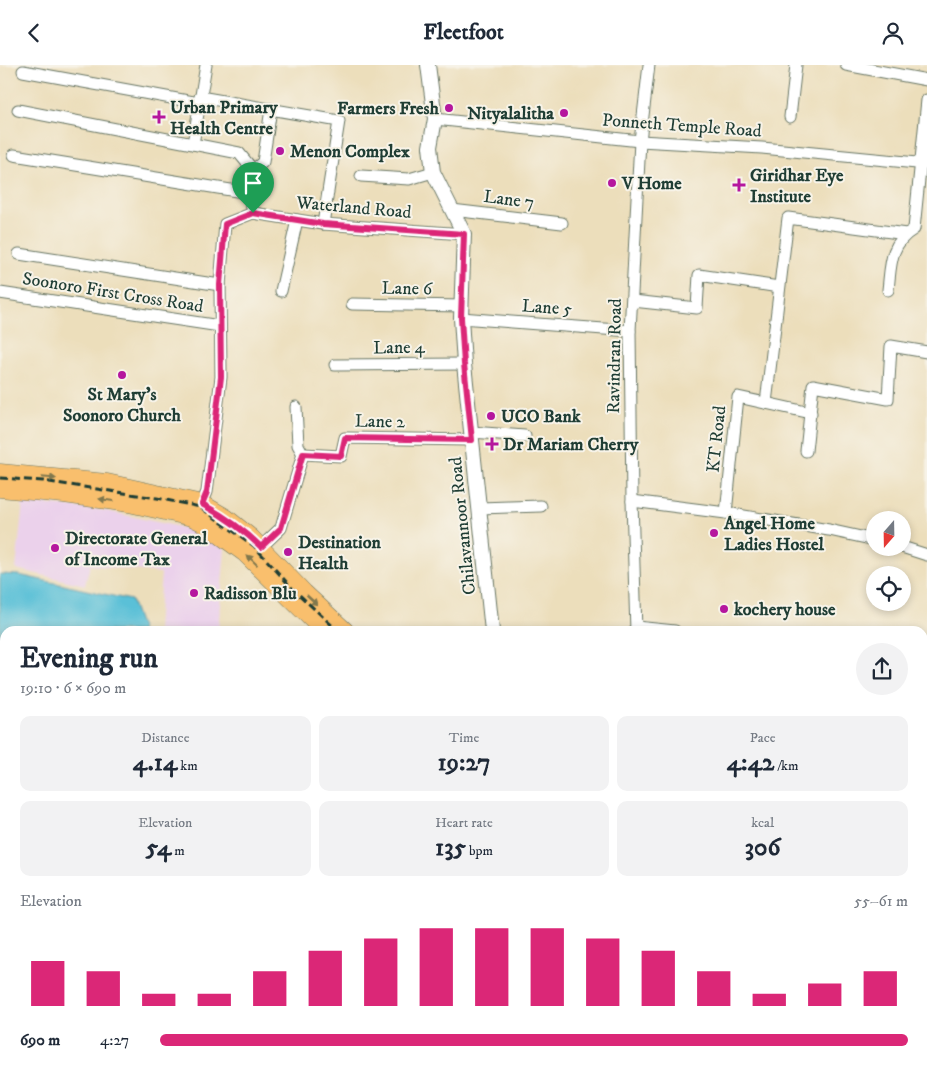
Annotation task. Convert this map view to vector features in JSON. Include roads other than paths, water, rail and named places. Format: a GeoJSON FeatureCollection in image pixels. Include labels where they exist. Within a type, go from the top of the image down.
{"type":"FeatureCollection","features":[{"type":"Feature","properties":{"kind":"main road"},"geometry":{"type":"LineString","coordinates":[[0,473],[107,483],[202,504],[226,518],[251,537],[304,593],[340,626]]}},
{"type":"Feature","properties":{"kind":"main road"},"geometry":{"type":"LineString","coordinates":[[0,488],[129,503],[192,517],[204,523],[245,553],[319,626]]}},
{"type":"Feature","properties":{"kind":"street"},"geometry":{"type":"LineString","coordinates":[[193,144],[206,65]]}},
{"type":"Feature","properties":{"kind":"street","name":"Chilavannoor Road"},"geometry":{"type":"LineString","coordinates":[[428,65],[435,119],[430,147],[433,172],[464,234],[462,312],[464,364],[492,626]]}},
{"type":"Feature","properties":{"kind":"street","name":"Ravindran Road"},"geometry":{"type":"LineString","coordinates":[[636,626],[630,331],[640,141],[649,65]]}},
{"type":"Feature","properties":{"kind":"street"},"geometry":{"type":"LineString","coordinates":[[790,117],[796,65]]}},
{"type":"Feature","properties":{"kind":"street"},"geometry":{"type":"LineString","coordinates":[[846,65],[927,80]]}},
{"type":"Feature","properties":{"kind":"street"},"geometry":{"type":"LineString","coordinates":[[23,71],[339,121],[323,224]]}},
{"type":"Feature","properties":{"kind":"street"},"geometry":{"type":"LineString","coordinates":[[888,290],[892,252],[906,234],[914,229],[924,164],[927,100]]}},
{"type":"Feature","properties":{"kind":"street"},"geometry":{"type":"LineString","coordinates":[[202,504],[207,492],[221,377],[220,285],[225,224],[253,213],[249,193],[253,170],[263,161],[271,109]]}},
{"type":"Feature","properties":{"kind":"street"},"geometry":{"type":"LineString","coordinates":[[18,110],[239,153],[253,170]]}},
{"type":"Feature","properties":{"kind":"street","name":"Ponneth Temple Road"},"geometry":{"type":"LineString","coordinates":[[435,119],[640,141],[762,148],[924,164]]}},
{"type":"Feature","properties":{"kind":"street"},"geometry":{"type":"LineString","coordinates":[[14,155],[249,193]]}},
{"type":"Feature","properties":{"kind":"street"},"geometry":{"type":"LineString","coordinates":[[362,176],[410,179],[433,172]]}},
{"type":"Feature","properties":{"kind":"street","name":"Lane 7"},"geometry":{"type":"LineString","coordinates":[[452,210],[562,223]]}},
{"type":"Feature","properties":{"kind":"street","name":"Waterland Road"},"geometry":{"type":"LineString","coordinates":[[253,213],[323,224],[464,234]]}},
{"type":"Feature","properties":{"kind":"street"},"geometry":{"type":"LineString","coordinates":[[766,403],[788,217],[906,234]]}},
{"type":"Feature","properties":{"kind":"street"},"geometry":{"type":"LineString","coordinates":[[281,291],[297,220]]}},
{"type":"Feature","properties":{"kind":"street"},"geometry":{"type":"LineString","coordinates":[[19,254],[220,285]]}},
{"type":"Feature","properties":{"kind":"street"},"geometry":{"type":"LineString","coordinates":[[632,301],[697,308],[699,275],[779,287]]}},
{"type":"Feature","properties":{"kind":"street","name":"Soonoro First Cross Road"},"geometry":{"type":"LineString","coordinates":[[0,293],[220,326]]}},
{"type":"Feature","properties":{"kind":"street","name":"Lane 6"},"geometry":{"type":"LineString","coordinates":[[352,304],[462,312]]}},
{"type":"Feature","properties":{"kind":"street","name":"Lane 5"},"geometry":{"type":"LineString","coordinates":[[462,312],[630,331]]}},
{"type":"Feature","properties":{"kind":"street"},"geometry":{"type":"LineString","coordinates":[[806,451],[813,385],[888,399],[890,346],[927,352]]}},
{"type":"Feature","properties":{"kind":"street","name":"Lane 4"},"geometry":{"type":"LineString","coordinates":[[335,365],[464,364]]}},
{"type":"Feature","properties":{"kind":"street","name":"KT Road"},"geometry":{"type":"LineString","coordinates":[[726,513],[738,397],[811,413]]}},
{"type":"Feature","properties":{"kind":"street"},"geometry":{"type":"LineString","coordinates":[[261,547],[281,528],[303,454],[298,445],[296,407]]}},
{"type":"Feature","properties":{"kind":"street"},"geometry":{"type":"LineString","coordinates":[[471,436],[525,436]]}},
{"type":"Feature","properties":{"kind":"street","name":"Lane 2"},"geometry":{"type":"LineString","coordinates":[[303,454],[341,456],[345,438],[471,436]]}},
{"type":"Feature","properties":{"kind":"street"},"geometry":{"type":"LineString","coordinates":[[632,501],[726,513],[866,538]]}},
{"type":"Feature","properties":{"kind":"street"},"geometry":{"type":"LineString","coordinates":[[480,508],[541,506]]}},
{"type":"Feature","properties":{"kind":"street"},"geometry":{"type":"LineString","coordinates":[[911,550],[927,555]]}},
{"type":"Feature","properties":{"kind":"water"},"geometry":{"type":"Polygon","coordinates":[[[0,574],[19,575],[131,600],[140,626],[0,626],[0,574]]]}},
{"type":"Feature","properties":{"kind":"railway"},"geometry":{"type":"LineString","coordinates":[[0,478],[43,481],[157,498],[200,507],[254,546],[292,588],[333,626]]}},
{"type":"Feature","properties":{"kind":"place","name":"Farmers Fresh"},"geometry":{"type":"Point","coordinates":[449,108]}},
{"type":"Feature","properties":{"kind":"place","name":"Nityalalitha"},"geometry":{"type":"Point","coordinates":[564,113]}},
{"type":"Feature","properties":{"kind":"place","name":"Urban Primary Health Centre"},"geometry":{"type":"Point","coordinates":[159,117]}},
{"type":"Feature","properties":{"kind":"place","name":"Menon Complex"},"geometry":{"type":"Point","coordinates":[280,151]}},
{"type":"Feature","properties":{"kind":"place","name":"V Home"},"geometry":{"type":"Point","coordinates":[612,183]}},
{"type":"Feature","properties":{"kind":"place","name":"Giridhar Eye Institute"},"geometry":{"type":"Point","coordinates":[739,185]}},
{"type":"Feature","properties":{"kind":"place","name":"St Mary's Soonoro Church"},"geometry":{"type":"Point","coordinates":[122,375]}},
{"type":"Feature","properties":{"kind":"place","name":"UCO Bank"},"geometry":{"type":"Point","coordinates":[491,416]}},
{"type":"Feature","properties":{"kind":"place","name":"Dr Mariam Cherry"},"geometry":{"type":"Point","coordinates":[492,444]}},
{"type":"Feature","properties":{"kind":"place","name":"Angel Home Ladies Hostel"},"geometry":{"type":"Point","coordinates":[714,533]}},
{"type":"Feature","properties":{"kind":"place","name":"Directorate General of Income Tax"},"geometry":{"type":"Point","coordinates":[55,548]}},
{"type":"Feature","properties":{"kind":"place","name":"Destination Health"},"geometry":{"type":"Point","coordinates":[288,552]}},
{"type":"Feature","properties":{"kind":"place","name":"Radisson Blu"},"geometry":{"type":"Point","coordinates":[194,593]}},
{"type":"Feature","properties":{"kind":"place","name":"kochery house"},"geometry":{"type":"Point","coordinates":[724,609]}}]}
